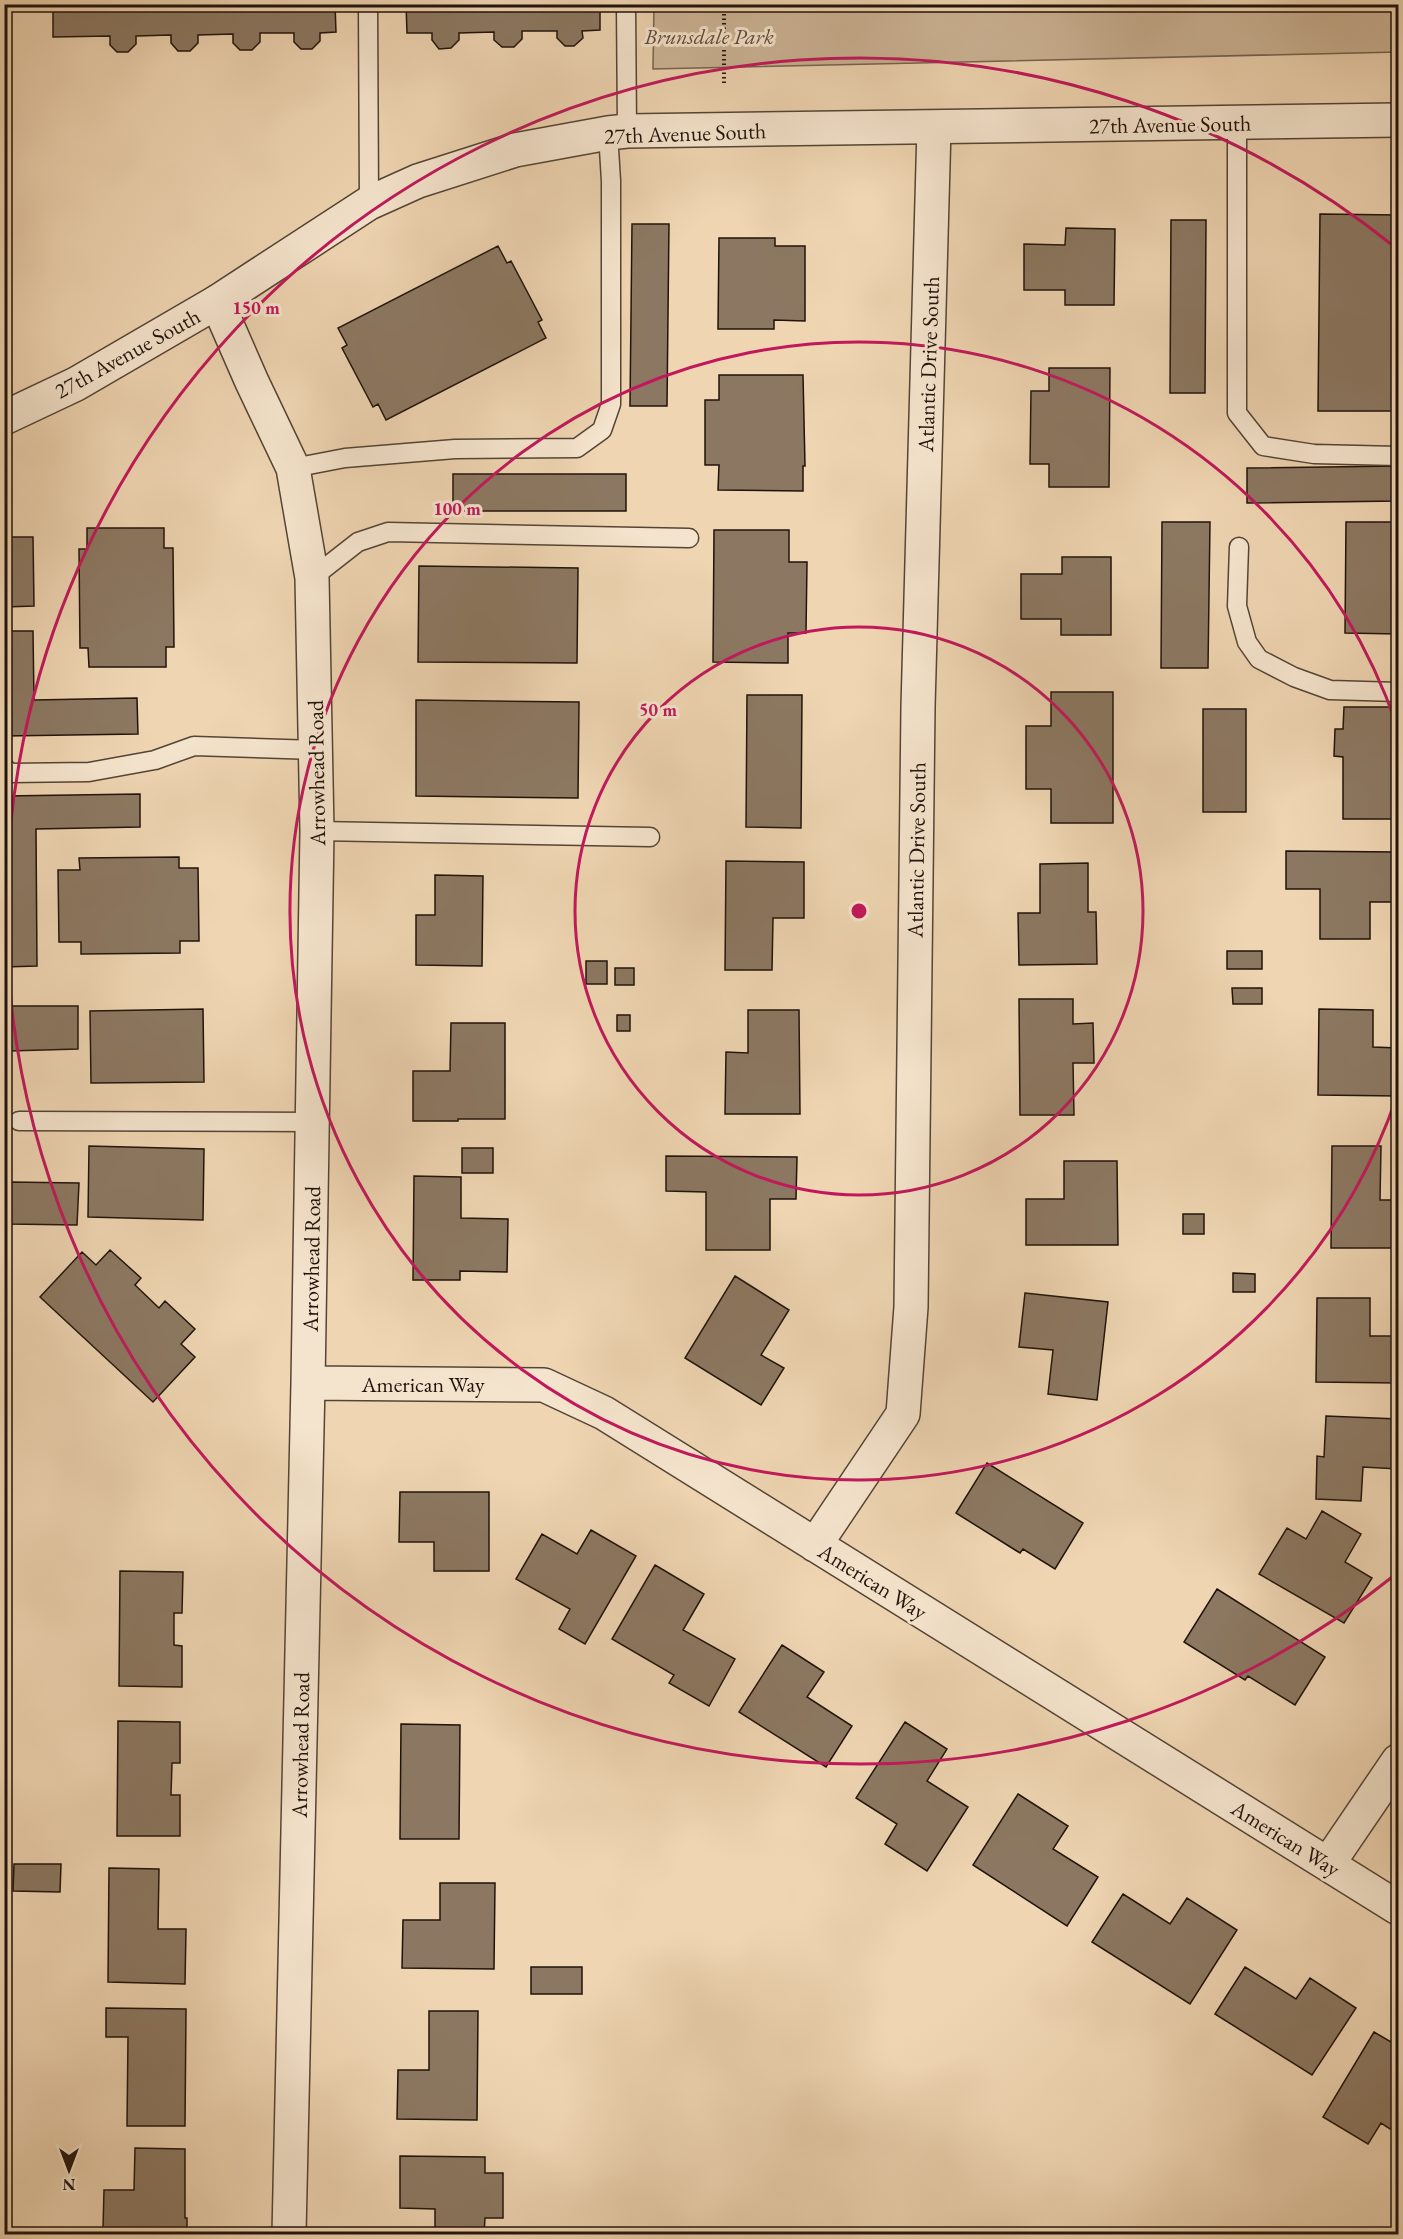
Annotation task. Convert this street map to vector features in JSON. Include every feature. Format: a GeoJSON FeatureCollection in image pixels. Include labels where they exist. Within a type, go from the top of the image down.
{"type":"FeatureCollection","features":[{"type":"Feature","properties":{"kind":"street","name":"27th Avenue South"},"geometry":{"type":"LineString","coordinates":[[4,417],[76,384],[217,302],[369,203],[418,181],[515,150],[618,132],[1398,120]]}},
{"type":"Feature","properties":{"kind":"street","name":"Atlantic Drive South"},"geometry":{"type":"LineString","coordinates":[[815,1545],[903,1414],[911,1307],[918,707],[934,128]]}},
{"type":"Feature","properties":{"kind":"street","name":"Arrowhead Road"},"geometry":{"type":"LineString","coordinates":[[217,302],[293,468],[312,578],[317,831],[313,1122],[289,2235]]}},
{"type":"Feature","properties":{"kind":"street","name":"American Way"},"geometry":{"type":"LineString","coordinates":[[308,1383],[544,1385],[604,1413],[1398,1908]]}},
{"type":"Feature","properties":{"kind":"street"},"geometry":{"type":"LineString","coordinates":[[1328,1864],[1398,1761]]}},
{"type":"Feature","properties":{"kind":"lane"},"geometry":{"type":"LineString","coordinates":[[368,4],[369,203]]}},
{"type":"Feature","properties":{"kind":"lane"},"geometry":{"type":"LineString","coordinates":[[293,468],[345,458],[455,449],[577,448],[602,430],[611,404],[611,181],[618,132],[627,4]]}},
{"type":"Feature","properties":{"kind":"lane"},"geometry":{"type":"LineString","coordinates":[[1237,123],[1237,413],[1263,446],[1314,454],[1398,456]]}},
{"type":"Feature","properties":{"kind":"lane"},"geometry":{"type":"LineString","coordinates":[[312,578],[358,542],[388,532],[689,538]]}},
{"type":"Feature","properties":{"kind":"lane"},"geometry":{"type":"LineString","coordinates":[[1239,547],[1237,606],[1247,642],[1258,659],[1294,677],[1330,690],[1398,692]]}},
{"type":"Feature","properties":{"kind":"lane"},"geometry":{"type":"LineString","coordinates":[[4,767],[10,773],[89,772],[155,760],[194,746],[316,750]]}},
{"type":"Feature","properties":{"kind":"lane"},"geometry":{"type":"LineString","coordinates":[[317,831],[650,837]]}},
{"type":"Feature","properties":{"kind":"lane"},"geometry":{"type":"LineString","coordinates":[[19,1121],[313,1122]]}},
{"type":"Feature","properties":{"kind":"path"},"geometry":{"type":"LineString","coordinates":[[724,4],[724,83]]}},
{"type":"Feature","properties":{"kind":"green space","name":"Brunsdale Park"},"geometry":{"type":"Polygon","coordinates":[[[654,5],[1398,5],[1398,52],[653,69],[654,5]]]}},
{"type":"Feature","properties":{"kind":"building"},"geometry":{"type":"Polygon","coordinates":[[[53,4],[335,4],[336,32],[320,33],[320,41],[312,49],[301,49],[294,42],[294,33],[260,33],[260,42],[252,50],[240,50],[233,43],[233,34],[198,35],[198,43],[190,51],[178,51],[171,43],[171,35],[136,36],[136,44],[128,52],[117,52],[110,45],[110,36],[53,37],[53,4]]]}},
{"type":"Feature","properties":{"kind":"building"},"geometry":{"type":"Polygon","coordinates":[[[406,4],[600,4],[600,30],[582,31],[583,38],[574,46],[565,46],[557,38],[557,31],[522,31],[522,39],[514,47],[502,47],[494,40],[494,32],[459,33],[459,40],[451,48],[439,49],[432,40],[432,33],[407,33],[406,4]]]}},
{"type":"Feature","properties":{"kind":"building"},"geometry":{"type":"Polygon","coordinates":[[[1320,214],[1398,215],[1398,411],[1318,411],[1320,214]]]}},
{"type":"Feature","properties":{"kind":"building"},"geometry":{"type":"Polygon","coordinates":[[[1171,220],[1206,220],[1205,393],[1170,393],[1171,220]]]}},
{"type":"Feature","properties":{"kind":"building"},"geometry":{"type":"Polygon","coordinates":[[[632,224],[669,224],[667,406],[630,406],[632,224]]]}},
{"type":"Feature","properties":{"kind":"building"},"geometry":{"type":"Polygon","coordinates":[[[1066,228],[1115,229],[1114,305],[1065,305],[1065,290],[1024,290],[1024,244],[1065,245],[1066,228]]]}},
{"type":"Feature","properties":{"kind":"building"},"geometry":{"type":"Polygon","coordinates":[[[719,238],[775,238],[775,246],[805,246],[805,321],[774,320],[774,329],[718,329],[719,238]]]}},
{"type":"Feature","properties":{"kind":"building"},"geometry":{"type":"Polygon","coordinates":[[[498,246],[507,263],[511,261],[542,320],[538,322],[546,338],[386,420],[378,404],[373,407],[342,348],[347,345],[338,328],[498,246]]]}},
{"type":"Feature","properties":{"kind":"building"},"geometry":{"type":"Polygon","coordinates":[[[1049,368],[1110,368],[1109,487],[1049,487],[1049,464],[1030,464],[1031,391],[1049,391],[1049,368]]]}},
{"type":"Feature","properties":{"kind":"building"},"geometry":{"type":"Polygon","coordinates":[[[719,375],[803,375],[805,466],[803,466],[803,491],[718,490],[719,465],[705,465],[705,400],[719,400],[719,375]]]}},
{"type":"Feature","properties":{"kind":"building"},"geometry":{"type":"Polygon","coordinates":[[[1398,466],[1398,501],[1247,503],[1247,468],[1398,466]]]}},
{"type":"Feature","properties":{"kind":"building"},"geometry":{"type":"Polygon","coordinates":[[[453,474],[626,474],[626,511],[453,511],[453,474]]]}},
{"type":"Feature","properties":{"kind":"building"},"geometry":{"type":"Polygon","coordinates":[[[1162,522],[1210,522],[1208,668],[1161,668],[1162,522]]]}},
{"type":"Feature","properties":{"kind":"building"},"geometry":{"type":"Polygon","coordinates":[[[1346,522],[1398,522],[1398,634],[1345,633],[1346,522]]]}},
{"type":"Feature","properties":{"kind":"building"},"geometry":{"type":"Polygon","coordinates":[[[87,528],[164,528],[164,548],[173,548],[174,647],[166,647],[166,667],[89,667],[88,648],[80,648],[79,549],[87,549],[87,528]]]}},
{"type":"Feature","properties":{"kind":"building"},"geometry":{"type":"Polygon","coordinates":[[[714,530],[789,530],[789,562],[807,562],[806,633],[788,633],[788,663],[713,662],[714,530]]]}},
{"type":"Feature","properties":{"kind":"building"},"geometry":{"type":"Polygon","coordinates":[[[4,537],[33,537],[34,606],[4,607],[4,537]]]}},
{"type":"Feature","properties":{"kind":"building"},"geometry":{"type":"Polygon","coordinates":[[[1062,557],[1111,557],[1111,635],[1061,635],[1061,619],[1021,619],[1021,574],[1062,574],[1062,557]]]}},
{"type":"Feature","properties":{"kind":"building"},"geometry":{"type":"Polygon","coordinates":[[[419,566],[578,568],[577,663],[418,662],[419,566]]]}},
{"type":"Feature","properties":{"kind":"building"},"geometry":{"type":"Polygon","coordinates":[[[4,631],[33,631],[34,700],[137,698],[138,734],[4,736],[4,631]]]}},
{"type":"Feature","properties":{"kind":"building"},"geometry":{"type":"Polygon","coordinates":[[[1051,692],[1113,692],[1113,823],[1051,823],[1051,789],[1026,789],[1026,726],[1051,726],[1051,692]]]}},
{"type":"Feature","properties":{"kind":"building"},"geometry":{"type":"Polygon","coordinates":[[[747,695],[802,695],[801,828],[746,827],[747,695]]]}},
{"type":"Feature","properties":{"kind":"building"},"geometry":{"type":"Polygon","coordinates":[[[416,700],[579,702],[578,798],[416,796],[416,700]]]}},
{"type":"Feature","properties":{"kind":"building"},"geometry":{"type":"Polygon","coordinates":[[[1344,707],[1398,707],[1398,819],[1343,819],[1343,757],[1334,756],[1335,729],[1343,729],[1344,707]]]}},
{"type":"Feature","properties":{"kind":"building"},"geometry":{"type":"Polygon","coordinates":[[[1203,709],[1246,709],[1246,812],[1203,812],[1203,709]]]}},
{"type":"Feature","properties":{"kind":"building"},"geometry":{"type":"Polygon","coordinates":[[[140,794],[140,827],[36,829],[37,966],[4,967],[4,796],[140,794]]]}},
{"type":"Feature","properties":{"kind":"building"},"geometry":{"type":"Polygon","coordinates":[[[1286,851],[1398,852],[1398,902],[1370,902],[1370,939],[1320,939],[1320,889],[1286,889],[1286,851]]]}},
{"type":"Feature","properties":{"kind":"building"},"geometry":{"type":"Polygon","coordinates":[[[179,857],[179,868],[198,868],[199,941],[180,941],[180,953],[81,954],[81,942],[59,942],[58,870],[80,870],[79,858],[179,857]]]}},
{"type":"Feature","properties":{"kind":"building"},"geometry":{"type":"Polygon","coordinates":[[[726,861],[804,862],[804,918],[773,918],[772,970],[725,970],[726,861]]]}},
{"type":"Feature","properties":{"kind":"building"},"geometry":{"type":"Polygon","coordinates":[[[1088,863],[1088,912],[1096,912],[1097,964],[1019,965],[1018,913],[1040,913],[1040,864],[1088,863]]]}},
{"type":"Feature","properties":{"kind":"building"},"geometry":{"type":"Polygon","coordinates":[[[435,875],[483,876],[482,966],[416,965],[416,915],[435,915],[435,875]]]}},
{"type":"Feature","properties":{"kind":"building"},"geometry":{"type":"Polygon","coordinates":[[[1227,951],[1262,951],[1262,969],[1227,969],[1227,951]]]}},
{"type":"Feature","properties":{"kind":"building"},"geometry":{"type":"Polygon","coordinates":[[[586,961],[607,961],[607,984],[586,984],[586,961]]]}},
{"type":"Feature","properties":{"kind":"building"},"geometry":{"type":"Polygon","coordinates":[[[615,968],[634,968],[634,985],[615,985],[615,968]]]}},
{"type":"Feature","properties":{"kind":"building"},"geometry":{"type":"Polygon","coordinates":[[[1232,988],[1262,988],[1262,1004],[1233,1004],[1232,988]]]}},
{"type":"Feature","properties":{"kind":"building"},"geometry":{"type":"Polygon","coordinates":[[[1019,999],[1073,999],[1073,1024],[1093,1023],[1094,1063],[1073,1063],[1074,1115],[1020,1115],[1019,999]]]}},
{"type":"Feature","properties":{"kind":"building"},"geometry":{"type":"Polygon","coordinates":[[[9,1006],[78,1006],[78,1049],[9,1051],[9,1006]]]}},
{"type":"Feature","properties":{"kind":"building"},"geometry":{"type":"Polygon","coordinates":[[[203,1009],[204,1082],[91,1083],[90,1011],[203,1009]]]}},
{"type":"Feature","properties":{"kind":"building"},"geometry":{"type":"Polygon","coordinates":[[[1319,1009],[1373,1010],[1373,1047],[1398,1048],[1398,1096],[1318,1095],[1319,1009]]]}},
{"type":"Feature","properties":{"kind":"building"},"geometry":{"type":"Polygon","coordinates":[[[748,1010],[799,1010],[800,1114],[725,1114],[726,1052],[748,1053],[748,1010]]]}},
{"type":"Feature","properties":{"kind":"building"},"geometry":{"type":"Polygon","coordinates":[[[617,1015],[630,1015],[630,1031],[617,1031],[617,1015]]]}},
{"type":"Feature","properties":{"kind":"building"},"geometry":{"type":"Polygon","coordinates":[[[451,1023],[505,1023],[505,1119],[413,1121],[413,1071],[450,1071],[451,1023]]]}},
{"type":"Feature","properties":{"kind":"building"},"geometry":{"type":"Polygon","coordinates":[[[89,1146],[204,1149],[203,1220],[88,1217],[89,1146]]]}},
{"type":"Feature","properties":{"kind":"building"},"geometry":{"type":"Polygon","coordinates":[[[1332,1146],[1381,1146],[1380,1200],[1398,1200],[1398,1248],[1331,1248],[1332,1146]]]}},
{"type":"Feature","properties":{"kind":"building"},"geometry":{"type":"Polygon","coordinates":[[[462,1148],[493,1148],[493,1173],[462,1173],[462,1148]]]}},
{"type":"Feature","properties":{"kind":"building"},"geometry":{"type":"Polygon","coordinates":[[[666,1156],[797,1157],[796,1199],[770,1199],[770,1250],[706,1250],[706,1192],[666,1191],[666,1156]]]}},
{"type":"Feature","properties":{"kind":"building"},"geometry":{"type":"Polygon","coordinates":[[[1064,1161],[1117,1161],[1118,1245],[1026,1245],[1026,1199],[1064,1199],[1064,1161]]]}},
{"type":"Feature","properties":{"kind":"building"},"geometry":{"type":"Polygon","coordinates":[[[414,1176],[461,1177],[461,1218],[508,1219],[507,1272],[460,1271],[460,1280],[413,1280],[414,1176]]]}},
{"type":"Feature","properties":{"kind":"building"},"geometry":{"type":"Polygon","coordinates":[[[10,1182],[79,1183],[77,1225],[9,1224],[9,1217],[4,1217],[4,1186],[10,1186],[10,1182]]]}},
{"type":"Feature","properties":{"kind":"building"},"geometry":{"type":"Polygon","coordinates":[[[1183,1214],[1204,1214],[1204,1234],[1183,1234],[1183,1214]]]}},
{"type":"Feature","properties":{"kind":"building"},"geometry":{"type":"Polygon","coordinates":[[[110,1250],[141,1278],[135,1285],[159,1308],[165,1301],[195,1329],[181,1344],[195,1357],[153,1402],[40,1297],[82,1252],[96,1265],[110,1250]]]}},
{"type":"Feature","properties":{"kind":"building"},"geometry":{"type":"Polygon","coordinates":[[[1233,1273],[1255,1274],[1255,1292],[1233,1292],[1233,1273]]]}},
{"type":"Feature","properties":{"kind":"building"},"geometry":{"type":"Polygon","coordinates":[[[735,1276],[789,1310],[761,1355],[784,1368],[761,1405],[685,1358],[735,1276]]]}},
{"type":"Feature","properties":{"kind":"building"},"geometry":{"type":"Polygon","coordinates":[[[1025,1293],[1108,1302],[1097,1400],[1048,1394],[1053,1350],[1019,1347],[1025,1293]]]}},
{"type":"Feature","properties":{"kind":"building"},"geometry":{"type":"Polygon","coordinates":[[[1317,1298],[1370,1298],[1370,1336],[1398,1336],[1398,1383],[1316,1382],[1317,1298]]]}},
{"type":"Feature","properties":{"kind":"building"},"geometry":{"type":"Polygon","coordinates":[[[1326,1416],[1398,1419],[1398,1469],[1363,1467],[1361,1501],[1316,1499],[1317,1456],[1324,1457],[1326,1416]]]}},
{"type":"Feature","properties":{"kind":"building"},"geometry":{"type":"Polygon","coordinates":[[[987,1463],[1083,1523],[1055,1569],[1023,1549],[1020,1553],[956,1513],[987,1463]]]}},
{"type":"Feature","properties":{"kind":"building"},"geometry":{"type":"Polygon","coordinates":[[[400,1492],[489,1492],[489,1571],[434,1571],[434,1542],[399,1542],[400,1492]]]}},
{"type":"Feature","properties":{"kind":"building"},"geometry":{"type":"Polygon","coordinates":[[[1322,1511],[1361,1534],[1345,1562],[1372,1578],[1344,1623],[1259,1574],[1287,1528],[1306,1539],[1322,1511]]]}},
{"type":"Feature","properties":{"kind":"building"},"geometry":{"type":"Polygon","coordinates":[[[591,1530],[636,1556],[585,1644],[559,1629],[570,1609],[516,1579],[542,1534],[577,1554],[591,1530]]]}},
{"type":"Feature","properties":{"kind":"building"},"geometry":{"type":"Polygon","coordinates":[[[655,1565],[704,1594],[683,1630],[735,1659],[709,1706],[669,1683],[674,1675],[612,1639],[655,1565]]]}},
{"type":"Feature","properties":{"kind":"building"},"geometry":{"type":"Polygon","coordinates":[[[120,1571],[183,1572],[182,1613],[174,1613],[174,1645],[182,1646],[182,1687],[119,1686],[120,1571]]]}},
{"type":"Feature","properties":{"kind":"building"},"geometry":{"type":"Polygon","coordinates":[[[1217,1589],[1325,1657],[1295,1705],[1248,1676],[1245,1680],[1184,1642],[1217,1589]]]}},
{"type":"Feature","properties":{"kind":"building"},"geometry":{"type":"Polygon","coordinates":[[[782,1645],[824,1672],[807,1697],[852,1726],[826,1767],[739,1712],[782,1645]]]}},
{"type":"Feature","properties":{"kind":"building"},"geometry":{"type":"Polygon","coordinates":[[[118,1721],[180,1722],[180,1763],[172,1763],[171,1795],[180,1795],[180,1836],[117,1836],[118,1721]]]}},
{"type":"Feature","properties":{"kind":"building"},"geometry":{"type":"Polygon","coordinates":[[[905,1722],[947,1749],[927,1781],[968,1807],[927,1871],[885,1844],[897,1824],[856,1798],[905,1722]]]}},
{"type":"Feature","properties":{"kind":"building"},"geometry":{"type":"Polygon","coordinates":[[[401,1724],[460,1725],[459,1839],[400,1839],[401,1724]]]}},
{"type":"Feature","properties":{"kind":"building"},"geometry":{"type":"Polygon","coordinates":[[[4,1757],[10,1757],[9,1775],[4,1775],[4,1757]]]}},
{"type":"Feature","properties":{"kind":"building"},"geometry":{"type":"Polygon","coordinates":[[[1018,1794],[1068,1826],[1053,1849],[1098,1877],[1067,1926],[973,1865],[1018,1794]]]}},
{"type":"Feature","properties":{"kind":"building"},"geometry":{"type":"Polygon","coordinates":[[[14,1864],[61,1864],[60,1892],[13,1891],[14,1864]]]}},
{"type":"Feature","properties":{"kind":"building"},"geometry":{"type":"Polygon","coordinates":[[[109,1868],[159,1869],[158,1929],[186,1929],[185,1984],[108,1982],[109,1868]]]}},
{"type":"Feature","properties":{"kind":"building"},"geometry":{"type":"Polygon","coordinates":[[[440,1883],[495,1883],[494,1969],[402,1968],[403,1920],[440,1920],[440,1883]]]}},
{"type":"Feature","properties":{"kind":"building"},"geometry":{"type":"Polygon","coordinates":[[[1123,1894],[1170,1924],[1187,1898],[1237,1930],[1190,2004],[1092,1942],[1123,1894]]]}},
{"type":"Feature","properties":{"kind":"building"},"geometry":{"type":"Polygon","coordinates":[[[531,1967],[582,1967],[582,1994],[531,1994],[531,1967]]]}},
{"type":"Feature","properties":{"kind":"building"},"geometry":{"type":"Polygon","coordinates":[[[1245,1967],[1296,1999],[1310,1978],[1356,2008],[1312,2075],[1215,2014],[1245,1967]]]}},
{"type":"Feature","properties":{"kind":"building"},"geometry":{"type":"Polygon","coordinates":[[[106,2008],[186,2009],[185,2126],[127,2126],[128,2037],[106,2037],[106,2008]]]}},
{"type":"Feature","properties":{"kind":"building"},"geometry":{"type":"Polygon","coordinates":[[[429,2011],[478,2011],[477,2120],[397,2119],[398,2070],[429,2070],[429,2011]]]}},
{"type":"Feature","properties":{"kind":"building"},"geometry":{"type":"Polygon","coordinates":[[[1374,2032],[1398,2046],[1398,2134],[1381,2123],[1368,2144],[1323,2117],[1374,2032]]]}},
{"type":"Feature","properties":{"kind":"building"},"geometry":{"type":"Polygon","coordinates":[[[135,2148],[185,2149],[187,2234],[130,2234],[130,2230],[103,2229],[104,2190],[134,2190],[135,2148]]]}},
{"type":"Feature","properties":{"kind":"building"},"geometry":{"type":"Polygon","coordinates":[[[400,2156],[485,2157],[485,2173],[503,2173],[503,2218],[485,2218],[484,2234],[435,2234],[435,2209],[400,2208],[400,2156]]]}}]}
